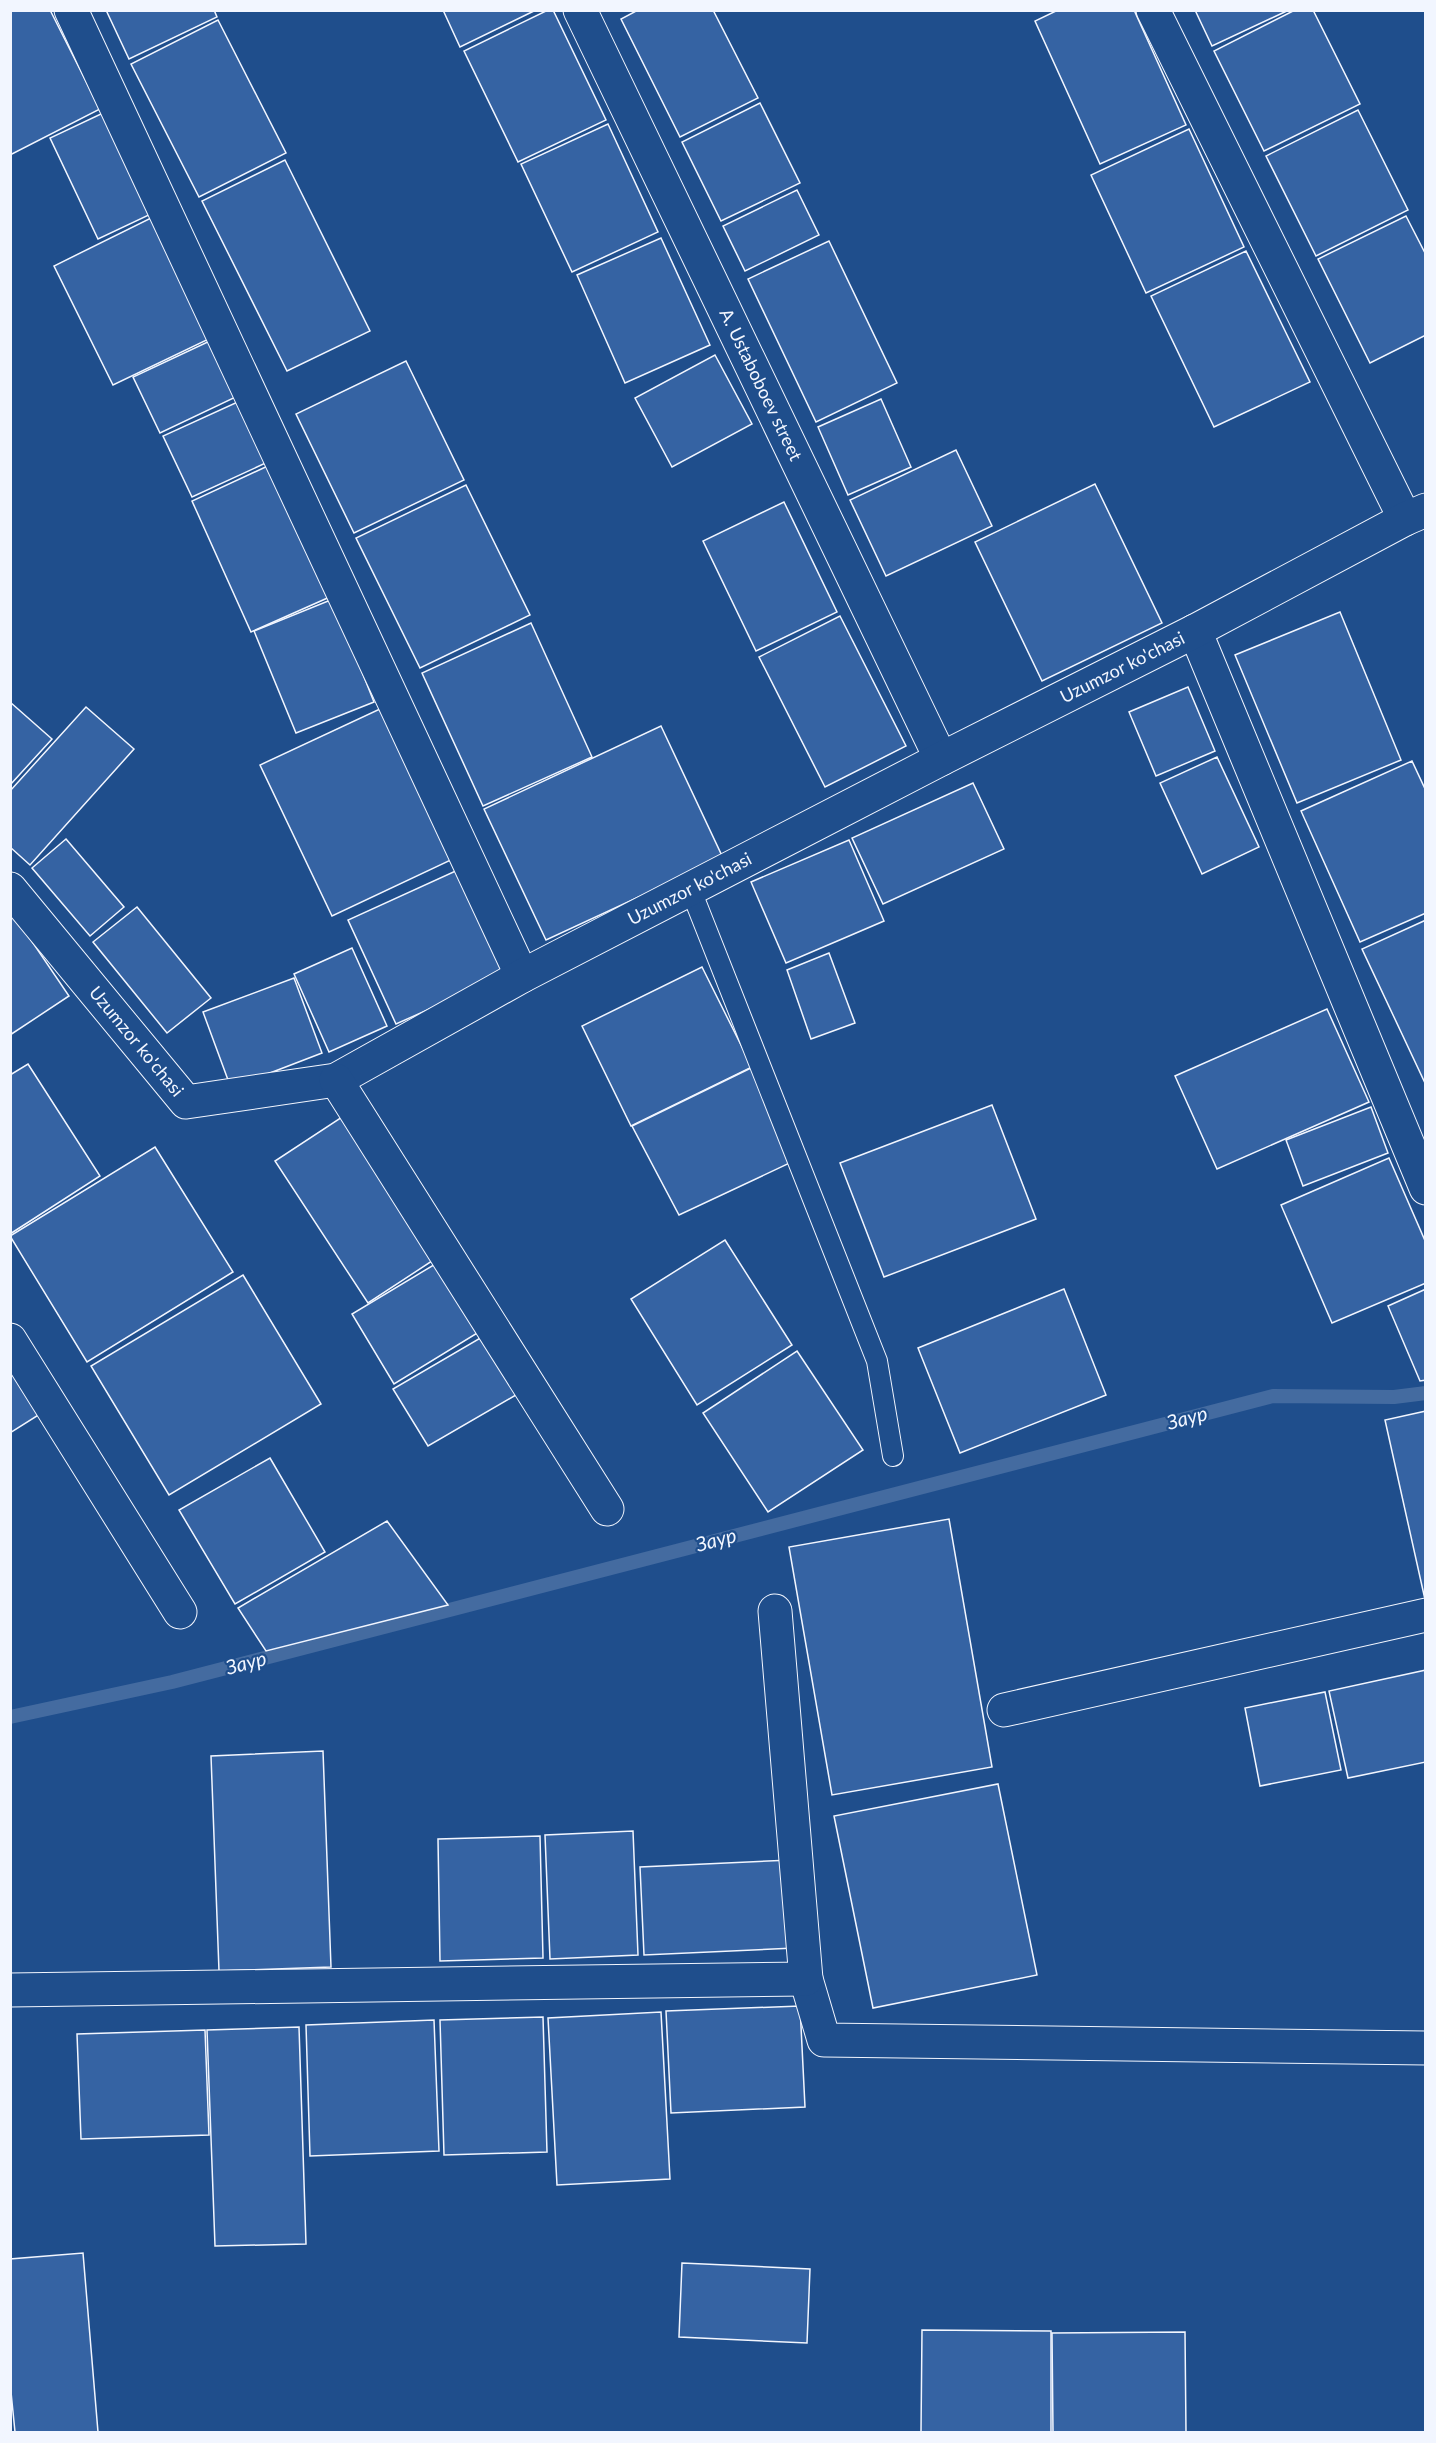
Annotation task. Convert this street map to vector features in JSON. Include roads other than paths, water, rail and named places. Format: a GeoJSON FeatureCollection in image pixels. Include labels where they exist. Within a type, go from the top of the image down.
{"type":"FeatureCollection","features":[{"type":"Feature","properties":{"kind":"street"},"geometry":{"type":"LineString","coordinates":[[71,10],[522,976]]}},
{"type":"Feature","properties":{"kind":"street","name":"A. Ustaboboev street"},"geometry":{"type":"LineString","coordinates":[[580,10],[941,759]]}},
{"type":"Feature","properties":{"kind":"street"},"geometry":{"type":"LineString","coordinates":[[1153,10],[1415,515]]}},
{"type":"Feature","properties":{"kind":"street","name":"Uzumzor ko'chasi"},"geometry":{"type":"LineString","coordinates":[[10,889],[186,1102],[336,1080],[522,976],[690,888],[1195,631],[1415,515]]}},
{"type":"Feature","properties":{"kind":"street"},"geometry":{"type":"LineString","coordinates":[[1195,631],[1425,1188]]}},
{"type":"Feature","properties":{"kind":"street"},"geometry":{"type":"LineString","coordinates":[[336,1080],[607,1509]]}},
{"type":"Feature","properties":{"kind":"street"},"geometry":{"type":"LineString","coordinates":[[10,1340],[180,1612]]}},
{"type":"Feature","properties":{"kind":"street"},"geometry":{"type":"LineString","coordinates":[[775,1611],[806,1979],[824,2040],[1425,2048]]}},
{"type":"Feature","properties":{"kind":"street"},"geometry":{"type":"LineString","coordinates":[[1004,1710],[1425,1616]]}},
{"type":"Feature","properties":{"kind":"street"},"geometry":{"type":"LineString","coordinates":[[10,1990],[806,1979]]}},
{"type":"Feature","properties":{"kind":"lane"},"geometry":{"type":"LineString","coordinates":[[690,888],[877,1361],[893,1456]]}},
{"type":"Feature","properties":{"kind":"waterway","name":"Заур"},"geometry":{"type":"LineString","coordinates":[[10,1717],[172,1682],[1273,1396],[1394,1397],[1426,1393]]}}]}
